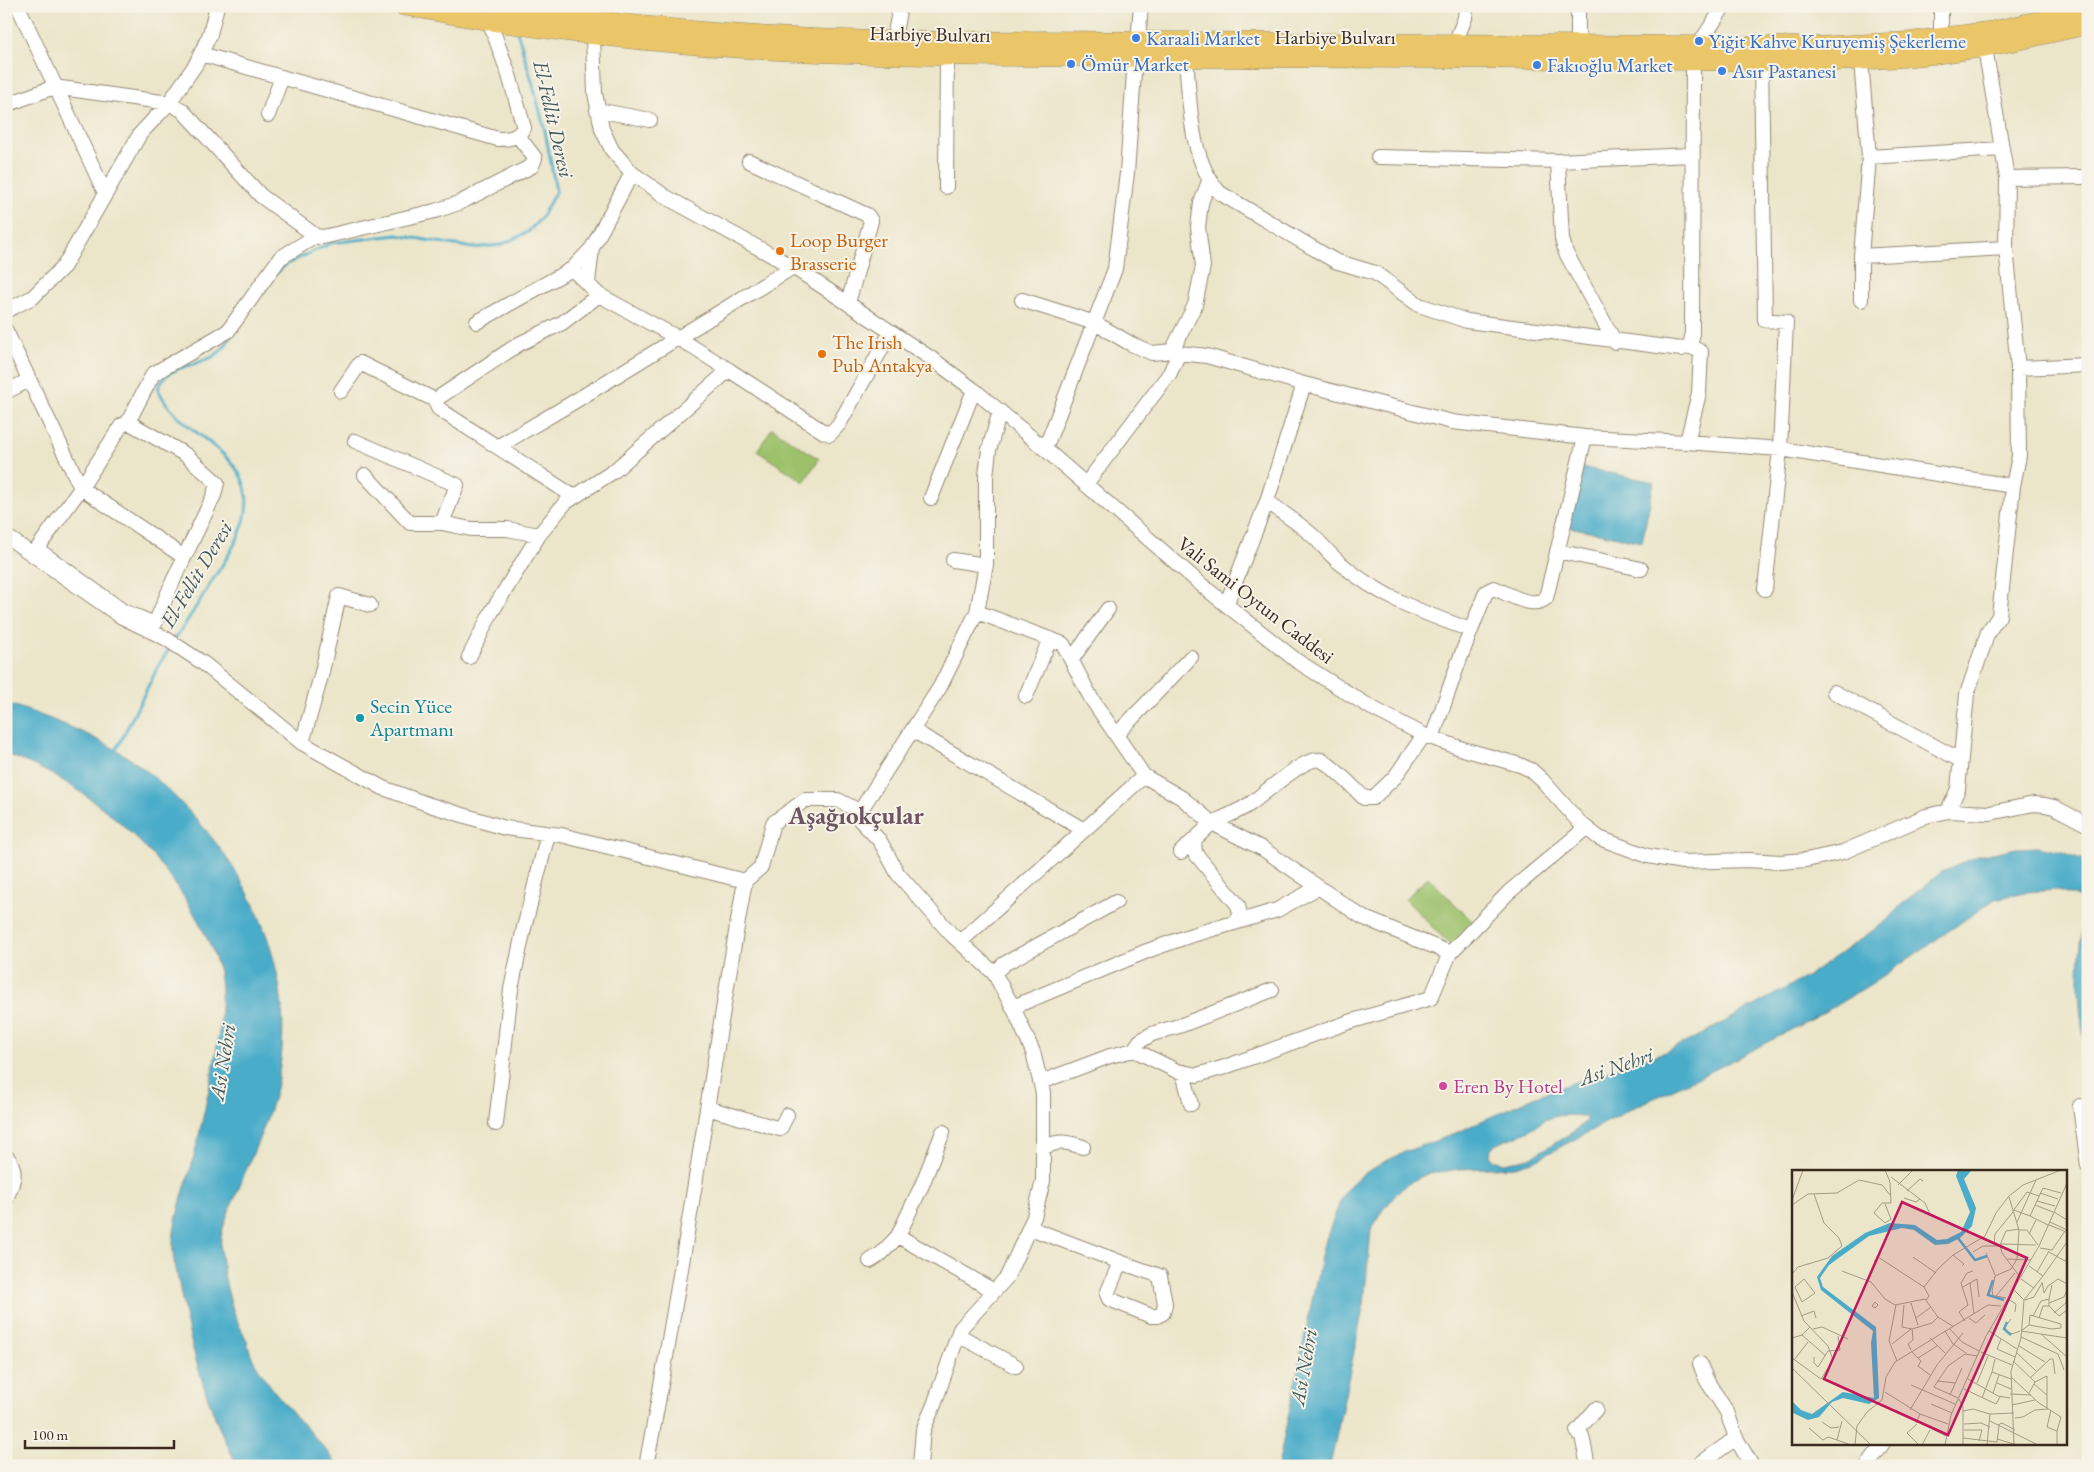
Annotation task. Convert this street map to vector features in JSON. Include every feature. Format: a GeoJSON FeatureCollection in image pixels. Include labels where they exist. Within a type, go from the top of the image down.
{"type":"FeatureCollection","features":[{"type":"Feature","properties":{"kind":"main road","name":"Harbiye Bulvarı"},"geometry":{"type":"LineString","coordinates":[[402,6],[492,14],[542,13],[682,29],[798,37],[893,47]]}},
{"type":"Feature","properties":{"kind":"main road","name":"Harbiye Bulvarı"},"geometry":{"type":"LineString","coordinates":[[1137,49],[1186,58],[1695,53],[1851,45],[1941,37],[1995,30],[2088,9]]}},
{"type":"Feature","properties":{"kind":"main road","name":"Harbiye Bulvarı"},"geometry":{"type":"LineString","coordinates":[[492,14],[545,30],[748,50],[893,47],[947,49],[1137,49],[1232,43],[1455,43],[1578,45],[1695,53],[1761,62],[1861,61],[1922,56],[1985,48],[2088,24]]}},
{"type":"Feature","properties":{"kind":"street"},"geometry":{"type":"LineString","coordinates":[[18,6],[106,193]]}},
{"type":"Feature","properties":{"kind":"street"},"geometry":{"type":"LineString","coordinates":[[6,311],[33,297],[64,266],[140,134],[169,103],[196,64],[210,34],[217,6]]}},
{"type":"Feature","properties":{"kind":"street"},"geometry":{"type":"LineString","coordinates":[[893,47],[900,6]]}},
{"type":"Feature","properties":{"kind":"street"},"geometry":{"type":"LineString","coordinates":[[1045,449],[1115,269],[1127,173],[1141,6]]}},
{"type":"Feature","properties":{"kind":"street"},"geometry":{"type":"LineString","coordinates":[[1455,43],[1465,18],[1466,6]]}},
{"type":"Feature","properties":{"kind":"street"},"geometry":{"type":"LineString","coordinates":[[1578,6],[1578,45]]}},
{"type":"Feature","properties":{"kind":"street"},"geometry":{"type":"LineString","coordinates":[[1690,346],[1691,155],[1695,53],[1724,6]]}},
{"type":"Feature","properties":{"kind":"street"},"geometry":{"type":"LineString","coordinates":[[1941,6],[1941,37]]}},
{"type":"Feature","properties":{"kind":"street"},"geometry":{"type":"LineString","coordinates":[[200,54],[498,140],[512,139],[518,136],[524,128],[492,14]]}},
{"type":"Feature","properties":{"kind":"street","name":"Vali Sami Oytun Caddesi"},"geometry":{"type":"LineString","coordinates":[[593,36],[597,110],[606,139],[632,173],[666,197],[793,267],[892,332],[974,390],[1226,605],[1290,656],[1332,684],[1428,736],[1462,749],[1514,763],[1530,770],[1542,780],[1586,828],[1599,838],[1648,856],[1683,862],[1748,860],[1792,862],[1843,852],[1926,816],[1948,811],[1990,813],[2034,804],[2045,804],[2088,825]]}},
{"type":"Feature","properties":{"kind":"street"},"geometry":{"type":"LineString","coordinates":[[1948,811],[1958,789],[1967,694],[1988,632],[1999,616],[2013,486],[2019,456],[2018,368],[2006,248],[2007,178],[1985,48]]}},
{"type":"Feature","properties":{"kind":"street"},"geometry":{"type":"LineString","coordinates":[[946,187],[947,49]]}},
{"type":"Feature","properties":{"kind":"street"},"geometry":{"type":"LineString","coordinates":[[1186,58],[1197,149],[1209,181],[1220,193],[1335,261],[1375,273],[1419,305],[1467,321],[1615,342],[1681,349],[1690,346],[1702,352],[1699,392],[1687,442]]}},
{"type":"Feature","properties":{"kind":"street"},"geometry":{"type":"LineString","coordinates":[[1861,61],[1869,157],[1861,256],[1861,300]]}},
{"type":"Feature","properties":{"kind":"street"},"geometry":{"type":"LineString","coordinates":[[1761,62],[1765,320],[1786,322],[1780,449],[1765,589]]}},
{"type":"Feature","properties":{"kind":"street"},"geometry":{"type":"LineString","coordinates":[[268,115],[282,77]]}},
{"type":"Feature","properties":{"kind":"street"},"geometry":{"type":"LineString","coordinates":[[6,105],[54,86],[169,103],[182,110],[261,196],[316,236],[322,237],[435,211],[484,192],[532,166],[535,158],[518,136]]}},
{"type":"Feature","properties":{"kind":"street"},"geometry":{"type":"LineString","coordinates":[[597,110],[650,120]]}},
{"type":"Feature","properties":{"kind":"street"},"geometry":{"type":"LineString","coordinates":[[1869,157],[2002,148]]}},
{"type":"Feature","properties":{"kind":"street"},"geometry":{"type":"LineString","coordinates":[[1378,158],[1558,161],[1691,155]]}},
{"type":"Feature","properties":{"kind":"street"},"geometry":{"type":"LineString","coordinates":[[750,161],[867,215],[870,221],[848,303]]}},
{"type":"Feature","properties":{"kind":"street"},"geometry":{"type":"LineString","coordinates":[[1558,161],[1562,240],[1566,254],[1615,342]]}},
{"type":"Feature","properties":{"kind":"street"},"geometry":{"type":"LineString","coordinates":[[477,322],[572,269],[592,248],[632,173]]}},
{"type":"Feature","properties":{"kind":"street"},"geometry":{"type":"LineString","coordinates":[[2007,178],[2088,177]]}},
{"type":"Feature","properties":{"kind":"street"},"geometry":{"type":"LineString","coordinates":[[1086,484],[1170,373],[1175,352],[1195,305],[1203,266],[1198,226],[1201,203],[1209,181]]}},
{"type":"Feature","properties":{"kind":"street"},"geometry":{"type":"LineString","coordinates":[[316,236],[280,258],[228,331],[154,374],[128,422],[121,426],[81,488],[36,549],[123,611],[153,628],[202,663],[302,743],[384,788],[430,806],[505,828],[570,837],[745,881]]}},
{"type":"Feature","properties":{"kind":"street"},"geometry":{"type":"LineString","coordinates":[[588,284],[592,248]]}},
{"type":"Feature","properties":{"kind":"street"},"geometry":{"type":"LineString","coordinates":[[1861,256],[2006,248]]}},
{"type":"Feature","properties":{"kind":"street"},"geometry":{"type":"LineString","coordinates":[[497,446],[793,267]]}},
{"type":"Feature","properties":{"kind":"street"},"geometry":{"type":"LineString","coordinates":[[572,269],[599,295],[678,338],[824,432],[830,434],[839,424],[892,332]]}},
{"type":"Feature","properties":{"kind":"street"},"geometry":{"type":"LineString","coordinates":[[435,400],[519,344],[562,323],[599,295]]}},
{"type":"Feature","properties":{"kind":"street"},"geometry":{"type":"LineString","coordinates":[[1022,300],[1095,323],[1131,344],[1152,353],[1175,352],[1207,356],[1304,384],[1452,422],[1585,437],[1780,449],[2013,486]]}},
{"type":"Feature","properties":{"kind":"street"},"geometry":{"type":"LineString","coordinates":[[6,331],[81,488],[184,557]]}},
{"type":"Feature","properties":{"kind":"street"},"geometry":{"type":"LineString","coordinates":[[341,391],[360,363],[435,400],[438,408],[573,496]]}},
{"type":"Feature","properties":{"kind":"street"},"geometry":{"type":"LineString","coordinates":[[2018,368],[2088,365]]}},
{"type":"Feature","properties":{"kind":"street"},"geometry":{"type":"LineString","coordinates":[[469,657],[491,613],[539,535],[565,503],[614,470],[729,370]]}},
{"type":"Feature","properties":{"kind":"street"},"geometry":{"type":"LineString","coordinates":[[6,392],[29,380]]}},
{"type":"Feature","properties":{"kind":"street"},"geometry":{"type":"LineString","coordinates":[[1226,605],[1267,501],[1304,384]]}},
{"type":"Feature","properties":{"kind":"street"},"geometry":{"type":"LineString","coordinates":[[931,498],[974,390]]}},
{"type":"Feature","properties":{"kind":"street"},"geometry":{"type":"LineString","coordinates":[[920,1466],[922,1430],[934,1405],[960,1328],[1007,1277],[1030,1228],[1043,1181],[1043,1093],[1033,1052],[1013,1007],[994,973],[961,941],[951,934],[898,874],[880,841],[860,820],[862,808],[940,687],[978,612],[986,565],[986,476],[989,450],[1000,411]]}},
{"type":"Feature","properties":{"kind":"street"},"geometry":{"type":"LineString","coordinates":[[128,422],[186,454],[217,483],[214,495],[153,628]]}},
{"type":"Feature","properties":{"kind":"street"},"geometry":{"type":"LineString","coordinates":[[1181,852],[1212,823],[1248,805],[1303,764],[1314,759],[1321,760],[1329,765],[1364,798],[1373,798],[1395,777],[1428,736],[1486,592],[1494,588],[1533,604],[1541,602],[1546,598],[1585,437]]}},
{"type":"Feature","properties":{"kind":"street"},"geometry":{"type":"LineString","coordinates":[[355,441],[457,485],[442,523]]}},
{"type":"Feature","properties":{"kind":"street"},"geometry":{"type":"LineString","coordinates":[[365,475],[410,524],[442,523],[471,529],[507,529],[539,535]]}},
{"type":"Feature","properties":{"kind":"street"},"geometry":{"type":"LineString","coordinates":[[1267,501],[1313,536],[1340,563],[1367,583],[1403,604],[1425,614],[1471,630]]}},
{"type":"Feature","properties":{"kind":"street"},"geometry":{"type":"LineString","coordinates":[[6,536],[120,616],[153,628]]}},
{"type":"Feature","properties":{"kind":"street"},"geometry":{"type":"LineString","coordinates":[[1557,551],[1641,569]]}},
{"type":"Feature","properties":{"kind":"street"},"geometry":{"type":"LineString","coordinates":[[953,560],[986,565]]}},
{"type":"Feature","properties":{"kind":"street"},"geometry":{"type":"LineString","coordinates":[[302,743],[321,676],[339,596],[370,605]]}},
{"type":"Feature","properties":{"kind":"street"},"geometry":{"type":"LineString","coordinates":[[1072,660],[1108,609]]}},
{"type":"Feature","properties":{"kind":"street"},"geometry":{"type":"LineString","coordinates":[[978,612],[1064,644],[1092,698],[1144,776],[1182,798],[1212,823],[1263,849],[1317,888],[1362,917],[1450,953]]}},
{"type":"Feature","properties":{"kind":"street"},"geometry":{"type":"LineString","coordinates":[[1026,696],[1050,639]]}},
{"type":"Feature","properties":{"kind":"street"},"geometry":{"type":"LineString","coordinates":[[1116,734],[1191,657]]}},
{"type":"Feature","properties":{"kind":"street"},"geometry":{"type":"LineString","coordinates":[[1834,692],[1960,760]]}},
{"type":"Feature","properties":{"kind":"street"},"geometry":{"type":"LineString","coordinates":[[914,730],[1084,830]]}},
{"type":"Feature","properties":{"kind":"street"},"geometry":{"type":"LineString","coordinates":[[961,941],[1144,776]]}},
{"type":"Feature","properties":{"kind":"street"},"geometry":{"type":"LineString","coordinates":[[646,1466],[707,1108],[718,1031],[745,881],[761,867],[773,824],[805,800],[838,800],[861,812]]}},
{"type":"Feature","properties":{"kind":"street"},"geometry":{"type":"LineString","coordinates":[[1041,1082],[1110,1056],[1134,1050],[1183,1072],[1197,1075],[1222,1068],[1349,1022],[1431,998],[1450,953],[1509,892],[1586,828]]}},
{"type":"Feature","properties":{"kind":"street"},"geometry":{"type":"LineString","coordinates":[[496,1124],[511,989],[524,928],[548,834]]}},
{"type":"Feature","properties":{"kind":"street"},"geometry":{"type":"LineString","coordinates":[[1194,840],[1196,853],[1211,879],[1238,904],[1240,915],[1234,923]]}},
{"type":"Feature","properties":{"kind":"street"},"geometry":{"type":"LineString","coordinates":[[1013,1007],[1085,976],[1180,939],[1277,910],[1317,888]]}},
{"type":"Feature","properties":{"kind":"street"},"geometry":{"type":"LineString","coordinates":[[994,973],[1004,964],[1116,902]]}},
{"type":"Feature","properties":{"kind":"street"},"geometry":{"type":"LineString","coordinates":[[1134,1050],[1140,1041],[1152,1034],[1182,1025],[1272,990]]}},
{"type":"Feature","properties":{"kind":"street"},"geometry":{"type":"LineString","coordinates":[[1183,1072],[1191,1104]]}},
{"type":"Feature","properties":{"kind":"street"},"geometry":{"type":"LineString","coordinates":[[2080,1106],[2088,1166]]}},
{"type":"Feature","properties":{"kind":"street"},"geometry":{"type":"LineString","coordinates":[[707,1108],[780,1130],[787,1115]]}},
{"type":"Feature","properties":{"kind":"street"},"geometry":{"type":"LineString","coordinates":[[870,1261],[882,1254],[898,1236],[922,1185],[943,1132]]}},
{"type":"Feature","properties":{"kind":"street"},"geometry":{"type":"LineString","coordinates":[[1044,1147],[1056,1142],[1083,1147]]}},
{"type":"Feature","properties":{"kind":"street"},"geometry":{"type":"LineString","coordinates":[[6,1156],[14,1164],[14,1181],[6,1200]]}},
{"type":"Feature","properties":{"kind":"street"},"geometry":{"type":"LineString","coordinates":[[1030,1228],[1160,1276],[1164,1304],[1163,1313],[1151,1316],[1109,1299],[1107,1294],[1120,1262]]}},
{"type":"Feature","properties":{"kind":"street"},"geometry":{"type":"LineString","coordinates":[[898,1236],[994,1291]]}},
{"type":"Feature","properties":{"kind":"street"},"geometry":{"type":"LineString","coordinates":[[958,1335],[1016,1366]]}},
{"type":"Feature","properties":{"kind":"street"},"geometry":{"type":"LineString","coordinates":[[1700,1364],[1707,1381],[1727,1412],[1736,1438],[1752,1466]]}},
{"type":"Feature","properties":{"kind":"street"},"geometry":{"type":"LineString","coordinates":[[1588,1466],[1582,1436],[1577,1431],[1596,1410]]}},
{"type":"Feature","properties":{"kind":"street"},"geometry":{"type":"LineString","coordinates":[[1697,1466],[1736,1438]]}},
{"type":"Feature","properties":{"kind":"street"},"geometry":{"type":"LineString","coordinates":[[1870,1465],[1882,1444]]}},
{"type":"Feature","properties":{"kind":"green space"},"geometry":{"type":"Polygon","coordinates":[[[772,428],[819,459],[804,482],[757,451],[772,428]]]}},
{"type":"Feature","properties":{"kind":"green space"},"geometry":{"type":"Polygon","coordinates":[[[1428,877],[1474,923],[1451,946],[1405,899],[1428,877]]]}},
{"type":"Feature","properties":{"kind":"water"},"geometry":{"type":"Polygon","coordinates":[[[1581,467],[1654,482],[1642,542],[1569,527],[1581,467]]]}},
{"type":"Feature","properties":{"kind":"water","name":"Asi Nehri"},"geometry":{"type":"Polygon","coordinates":[[[6,703],[56,721],[106,744],[148,772],[178,800],[211,837],[235,870],[254,905],[269,942],[278,980],[283,1019],[281,1059],[269,1112],[224,1225],[220,1247],[221,1255],[226,1286],[254,1361],[284,1403],[339,1466],[238,1466],[227,1445],[209,1402],[195,1358],[184,1312],[173,1249],[176,1219],[199,1134],[219,1036],[221,987],[216,960],[201,926],[184,898],[143,845],[93,801],[65,782],[6,754],[6,703]]]}},
{"type":"Feature","properties":{"kind":"water","name":"Asi Nehri"},"geometry":{"type":"Polygon","coordinates":[[[2037,847],[2062,852],[2088,861],[2088,1056],[2081,1020],[2079,985],[2080,950],[2085,913],[2084,903],[2075,896],[2058,890],[2025,892],[1995,899],[1879,979],[1825,1012],[1716,1069],[1635,1107],[1532,1162],[1515,1167],[1459,1169],[1427,1174],[1412,1181],[1397,1193],[1371,1230],[1364,1304],[1330,1466],[1278,1466],[1323,1247],[1341,1199],[1348,1187],[1360,1176],[1407,1151],[1449,1136],[1536,1096],[1665,1052],[1697,1037],[1808,976],[1885,922],[1904,902],[1942,872],[1978,856],[2017,848],[2037,847]],[[1566,1115],[1547,1119],[1491,1148],[1490,1155],[1492,1160],[1504,1163],[1530,1158],[1576,1130],[1587,1120],[1585,1116],[1566,1115]]]}},
{"type":"Feature","properties":{"kind":"waterway","name":"El-Fellit Deresi"},"geometry":{"type":"LineString","coordinates":[[277,273],[287,264],[331,243],[397,235],[473,248],[501,245],[528,232],[541,218],[556,191],[545,131],[517,31]]}},
{"type":"Feature","properties":{"kind":"waterway","name":"El-Fellit Deresi"},"geometry":{"type":"LineString","coordinates":[[175,639],[231,551],[239,536],[247,504],[245,489],[239,473],[227,458],[171,410],[158,389],[167,375],[217,354],[232,335]]}},
{"type":"Feature","properties":{"kind":"waterway","name":"El-Fellit Deresi"},"geometry":{"type":"LineString","coordinates":[[114,754],[160,663],[171,646]]}},
{"type":"Feature","properties":{"kind":"place","name":"Karaali Market"},"geometry":{"type":"Point","coordinates":[1136,38]}},
{"type":"Feature","properties":{"kind":"place","name":"Yiğit Kahve Kuruyemiş Şekerleme"},"geometry":{"type":"Point","coordinates":[1699,41]}},
{"type":"Feature","properties":{"kind":"place","name":"Ömür Market"},"geometry":{"type":"Point","coordinates":[1071,64]}},
{"type":"Feature","properties":{"kind":"place","name":"Fakıoğlu Market"},"geometry":{"type":"Point","coordinates":[1537,65]}},
{"type":"Feature","properties":{"kind":"place","name":"Asır Pastanesi"},"geometry":{"type":"Point","coordinates":[1722,71]}},
{"type":"Feature","properties":{"kind":"place","name":"Loop Burger Brasserie"},"geometry":{"type":"Point","coordinates":[780,251]}},
{"type":"Feature","properties":{"kind":"place","name":"The Irish Pub Antakya"},"geometry":{"type":"Point","coordinates":[822,354]}},
{"type":"Feature","properties":{"kind":"place","name":"Secin Yüce Apartmanı"},"geometry":{"type":"Point","coordinates":[360,718]}},
{"type":"Feature","properties":{"kind":"place","name":"Eren By Hotel"},"geometry":{"type":"Point","coordinates":[1443,1086]}},
{"type":"Feature","properties":{"kind":"district","name":"Aşağıokçular"},"geometry":{"type":"Point","coordinates":[856,815]}}]}
